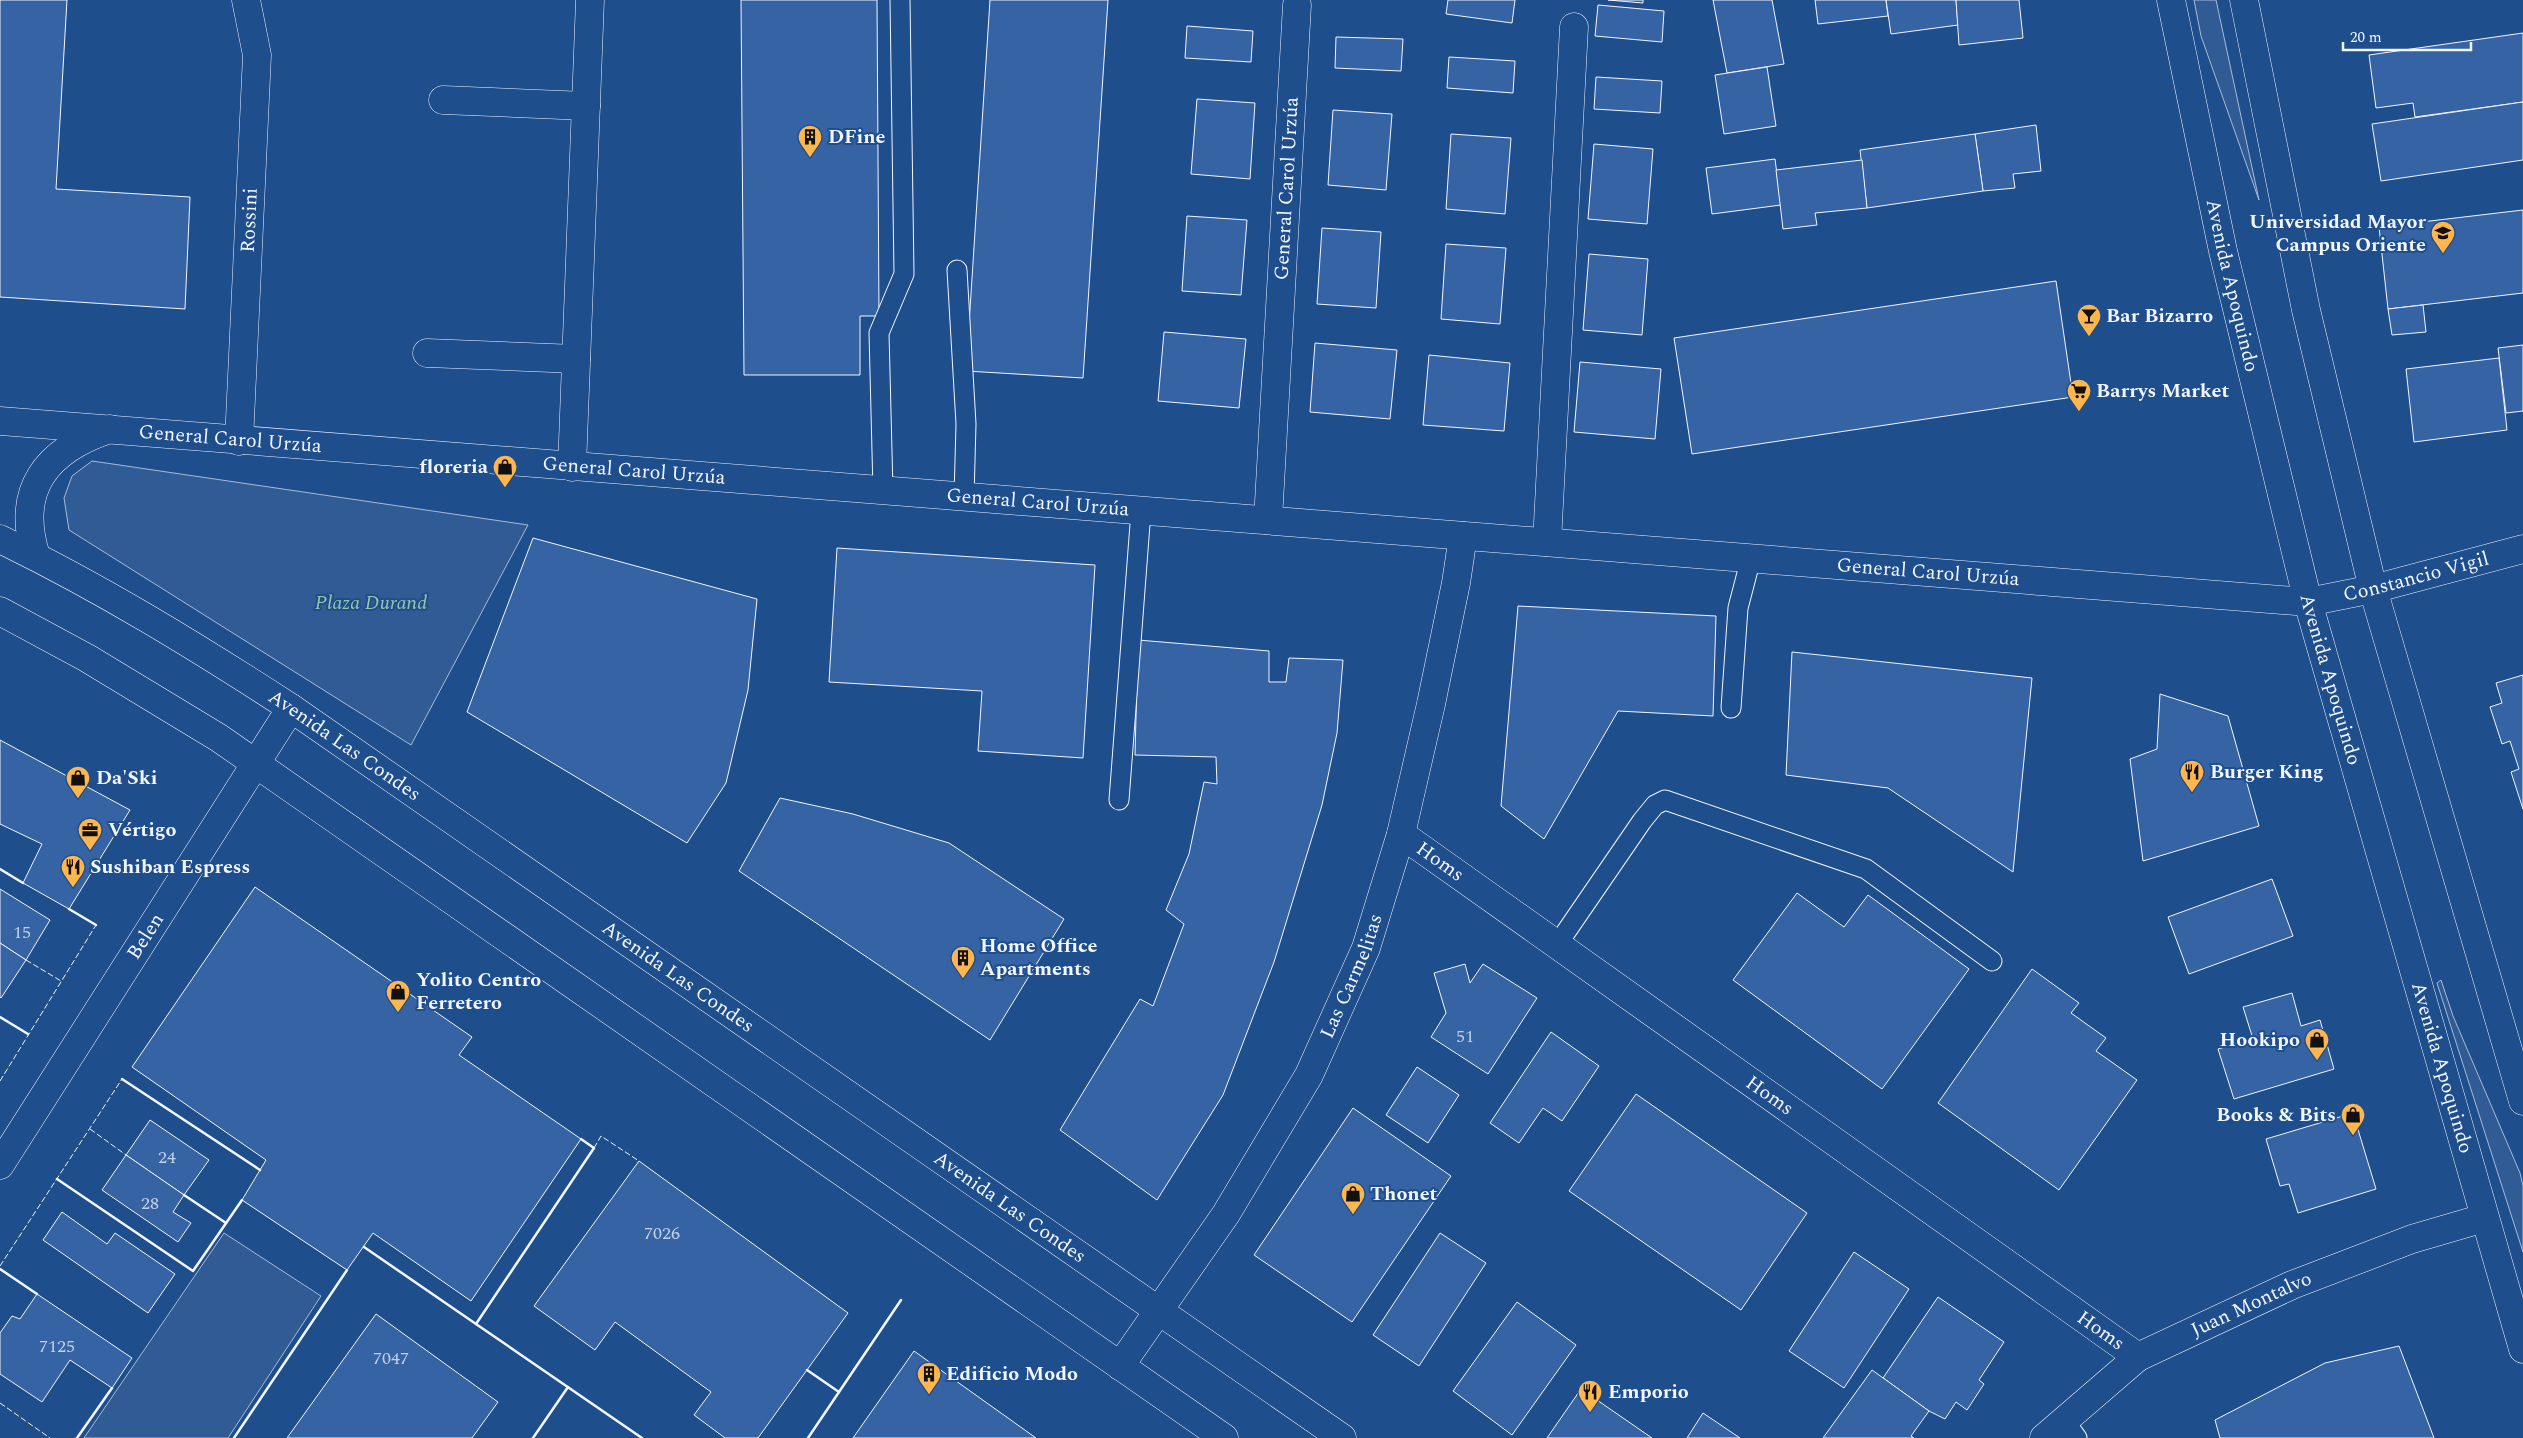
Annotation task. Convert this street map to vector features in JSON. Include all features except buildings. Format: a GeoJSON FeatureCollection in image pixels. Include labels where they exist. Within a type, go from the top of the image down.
{"type":"FeatureCollection","features":[{"type":"Feature","properties":{"kind":"street","name":"Rossini"},"geometry":{"type":"LineString","coordinates":[[240,441],[257,55],[246,0]]}},
{"type":"Feature","properties":{"kind":"street"},"geometry":{"type":"LineString","coordinates":[[572,466],[590,0]]}},
{"type":"Feature","properties":{"kind":"street","name":"Avenida Apoquindo"},"geometry":{"type":"LineString","coordinates":[[2171,0],[2224,251],[2308,602],[2523,1349]]}},
{"type":"Feature","properties":{"kind":"street"},"geometry":{"type":"LineString","coordinates":[[2244,0],[2306,310],[2373,589],[2523,1101]]}},
{"type":"Feature","properties":{"kind":"street","name":"General Carol Urzúa"},"geometry":{"type":"LineString","coordinates":[[1268,520],[1297,4]]}},
{"type":"Feature","properties":{"kind":"street"},"geometry":{"type":"LineString","coordinates":[[1547,542],[1574,27]]}},
{"type":"Feature","properties":{"kind":"street"},"geometry":{"type":"LineString","coordinates":[[443,100],[586,106]]}},
{"type":"Feature","properties":{"kind":"street"},"geometry":{"type":"LineString","coordinates":[[427,353],[576,359]]}},
{"type":"Feature","properties":{"kind":"street","name":"General Carol Urzúa"},"geometry":{"type":"LineString","coordinates":[[0,420],[110,428],[240,441],[2308,602]]}},
{"type":"Feature","properties":{"kind":"street"},"geometry":{"type":"LineString","coordinates":[[36,556],[30,537],[28,517],[30,499],[36,482],[55,459],[71,446],[90,435],[110,428]]}},
{"type":"Feature","properties":{"kind":"street","name":"Las Carmelitas"},"geometry":{"type":"LineString","coordinates":[[1120,1366],[1226,1214],[1309,1075],[1366,948],[1401,834],[1446,630],[1463,536]]}},
{"type":"Feature","properties":{"kind":"street","name":"Avenida Las Condes"},"geometry":{"type":"LineString","coordinates":[[0,539],[36,556],[214,658],[291,708],[1342,1438]]}},
{"type":"Feature","properties":{"kind":"street","name":"Constancio Vigil"},"geometry":{"type":"LineString","coordinates":[[2308,602],[2373,589],[2523,549]]}},
{"type":"Feature","properties":{"kind":"street"},"geometry":{"type":"LineString","coordinates":[[0,611],[158,700],[255,763],[1224,1438]]}},
{"type":"Feature","properties":{"kind":"street","name":"Belen"},"geometry":{"type":"LineString","coordinates":[[0,1165],[291,708]]}},
{"type":"Feature","properties":{"kind":"street","name":"Homs"},"geometry":{"type":"LineString","coordinates":[[1401,834],[2138,1358]]}},
{"type":"Feature","properties":{"kind":"street","name":"Juan Montalvo"},"geometry":{"type":"LineString","coordinates":[[2044,1438],[2071,1429],[2138,1358],[2292,1285],[2412,1240],[2484,1218]]}},
{"type":"Feature","properties":{"kind":"lane"},"geometry":{"type":"LineString","coordinates":[[884,491],[879,333],[904,274],[900,0]]}},
{"type":"Feature","properties":{"kind":"lane"},"geometry":{"type":"LineString","coordinates":[[957,270],[966,424],[964,497]]}},
{"type":"Feature","properties":{"kind":"lane"},"geometry":{"type":"LineString","coordinates":[[1119,800],[1141,511]]}},
{"type":"Feature","properties":{"kind":"lane"},"geometry":{"type":"LineString","coordinates":[[1731,708],[1738,608],[1751,558]]}},
{"type":"Feature","properties":{"kind":"lane"},"geometry":{"type":"LineString","coordinates":[[1557,945],[1642,821],[1655,806],[1665,800],[1866,868],[1992,961]]}},
{"type":"Feature","properties":{"kind":"shaded area"},"geometry":{"type":"Polygon","coordinates":[[[2194,0],[2216,0],[2259,200],[2201,36],[2194,0]]]}},
{"type":"Feature","properties":{"kind":"shaded area","name":"Plaza Durand"},"geometry":{"type":"Polygon","coordinates":[[[92,461],[528,525],[411,745],[69,530],[64,498],[72,476],[92,461]]]}},
{"type":"Feature","properties":{"kind":"shaded area"},"geometry":{"type":"Polygon","coordinates":[[[2441,980],[2453,1016],[2520,1173],[2523,1186],[2523,1252],[2437,983],[2441,980]]]}},
{"type":"Feature","properties":{"kind":"shaded area"},"geometry":{"type":"Polygon","coordinates":[[[224,1233],[321,1296],[228,1438],[84,1438],[224,1233]]]}},
{"type":"Feature","properties":{"kind":"fence"},"geometry":{"type":"LineString","coordinates":[[0,1081],[96,925]]}},
{"type":"Feature","properties":{"kind":"fence"},"geometry":{"type":"LineString","coordinates":[[26,960],[61,981]]}},
{"type":"Feature","properties":{"kind":"fence"},"geometry":{"type":"LineString","coordinates":[[0,1266],[122,1079]]}},
{"type":"Feature","properties":{"kind":"fence"},"geometry":{"type":"LineString","coordinates":[[90,1129],[126,1155]]}},
{"type":"Feature","properties":{"kind":"fence"},"geometry":{"type":"LineString","coordinates":[[594,1148],[601,1136],[639,1161]]}},
{"type":"Feature","properties":{"kind":"fence"},"geometry":{"type":"LineString","coordinates":[[0,1403],[50,1438]]}},
{"type":"Feature","properties":{"kind":"wall"},"geometry":{"type":"LineString","coordinates":[[0,869],[23,883]]}},
{"type":"Feature","properties":{"kind":"wall"},"geometry":{"type":"LineString","coordinates":[[69,909],[96,925]]}},
{"type":"Feature","properties":{"kind":"wall"},"geometry":{"type":"LineString","coordinates":[[0,1017],[28,1034]]}},
{"type":"Feature","properties":{"kind":"wall"},"geometry":{"type":"LineString","coordinates":[[122,1079],[260,1170]]}},
{"type":"Feature","properties":{"kind":"wall"},"geometry":{"type":"LineString","coordinates":[[581,1139],[594,1148],[476,1324],[642,1438]]}},
{"type":"Feature","properties":{"kind":"wall"},"geometry":{"type":"LineString","coordinates":[[57,1179],[193,1271],[242,1200]]}},
{"type":"Feature","properties":{"kind":"wall"},"geometry":{"type":"LineString","coordinates":[[184,1195],[226,1223]]}},
{"type":"Feature","properties":{"kind":"wall"},"geometry":{"type":"LineString","coordinates":[[364,1247],[476,1324]]}},
{"type":"Feature","properties":{"kind":"wall"},"geometry":{"type":"LineString","coordinates":[[0,1269],[37,1294]]}},
{"type":"Feature","properties":{"kind":"wall"},"geometry":{"type":"LineString","coordinates":[[234,1438],[347,1270]]}},
{"type":"Feature","properties":{"kind":"wall"},"geometry":{"type":"LineString","coordinates":[[808,1438],[901,1300]]}},
{"type":"Feature","properties":{"kind":"wall"},"geometry":{"type":"LineString","coordinates":[[807,1370],[839,1392]]}},
{"type":"Feature","properties":{"kind":"wall"},"geometry":{"type":"LineString","coordinates":[[533,1438],[568,1387]]}},
{"type":"Feature","properties":{"kind":"wall"},"geometry":{"type":"LineString","coordinates":[[77,1438],[112,1388]]}},
{"type":"Feature","properties":{"kind":"place","name":"DFine"},"geometry":{"type":"Point","coordinates":[810,158]}},
{"type":"Feature","properties":{"kind":"place","name":"Universidad Mayor Campus Oriente"},"geometry":{"type":"Point","coordinates":[2443,254]}},
{"type":"Feature","properties":{"kind":"place","name":"Bar Bizarro"},"geometry":{"type":"Point","coordinates":[2089,337]}},
{"type":"Feature","properties":{"kind":"place","name":"Barrys Market"},"geometry":{"type":"Point","coordinates":[2079,412]}},
{"type":"Feature","properties":{"kind":"place","name":"floreria"},"geometry":{"type":"Point","coordinates":[505,488]}},
{"type":"Feature","properties":{"kind":"place","name":"Burger King"},"geometry":{"type":"Point","coordinates":[2192,793]}},
{"type":"Feature","properties":{"kind":"place","name":"Da'Ski"},"geometry":{"type":"Point","coordinates":[78,799]}},
{"type":"Feature","properties":{"kind":"place","name":"Vértigo"},"geometry":{"type":"Point","coordinates":[90,851]}},
{"type":"Feature","properties":{"kind":"place","name":"Sushiban Espress"},"geometry":{"type":"Point","coordinates":[73,888]}},
{"type":"Feature","properties":{"kind":"place","name":"Home Office Apartments"},"geometry":{"type":"Point","coordinates":[963,979]}},
{"type":"Feature","properties":{"kind":"place","name":"Yolito Centro Ferretero"},"geometry":{"type":"Point","coordinates":[398,1013]}},
{"type":"Feature","properties":{"kind":"place","name":"Hookipo"},"geometry":{"type":"Point","coordinates":[2317,1061]}},
{"type":"Feature","properties":{"kind":"place","name":"Books & Bits"},"geometry":{"type":"Point","coordinates":[2353,1136]}},
{"type":"Feature","properties":{"kind":"place","name":"Thonet"},"geometry":{"type":"Point","coordinates":[1353,1215]}},
{"type":"Feature","properties":{"kind":"place","name":"Edificio Modo"},"geometry":{"type":"Point","coordinates":[929,1395]}},
{"type":"Feature","properties":{"kind":"place","name":"Emporio"},"geometry":{"type":"Point","coordinates":[1590,1413]}}]}
